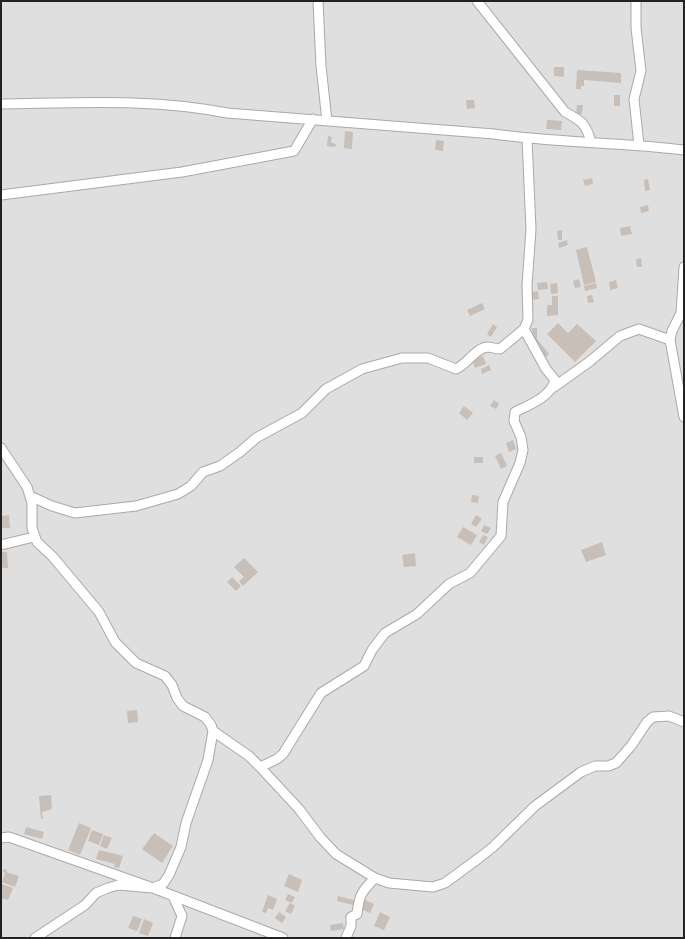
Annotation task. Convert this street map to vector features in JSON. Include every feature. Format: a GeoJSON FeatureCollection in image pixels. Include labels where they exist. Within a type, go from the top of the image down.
{"type":"FeatureCollection","features":[{"type":"Feature","properties":{"kind":"street"},"geometry":{"type":"LineString","coordinates":[[318,1],[321,66],[327,121]]}},
{"type":"Feature","properties":{"kind":"street"},"geometry":{"type":"LineString","coordinates":[[477,1],[565,112],[580,120],[588,130],[591,142]]}},
{"type":"Feature","properties":{"kind":"street"},"geometry":{"type":"LineString","coordinates":[[636,1],[636,28],[641,71],[634,99],[639,145]]}},
{"type":"Feature","properties":{"kind":"street"},"geometry":{"type":"LineString","coordinates":[[1,104],[105,103],[185,106],[227,113],[494,134],[527,139],[639,145],[684,150]]}},
{"type":"Feature","properties":{"kind":"street"},"geometry":{"type":"LineString","coordinates":[[1,195],[182,172],[294,151],[313,120]]}},
{"type":"Feature","properties":{"kind":"street"},"geometry":{"type":"LineString","coordinates":[[30,496],[52,506],[75,513],[136,506],[178,494],[191,486],[203,472],[220,466],[256,438],[302,413],[326,390],[362,369],[402,358],[428,358],[456,369],[468,362],[475,353],[482,349],[500,349],[524,329],[528,320],[527,285],[531,229],[527,139]]}},
{"type":"Feature","properties":{"kind":"street"},"geometry":{"type":"LineString","coordinates":[[684,266],[681,313],[672,331],[670,340],[684,417]]}},
{"type":"Feature","properties":{"kind":"street"},"geometry":{"type":"LineString","coordinates":[[524,329],[555,380],[554,387]]}},
{"type":"Feature","properties":{"kind":"street"},"geometry":{"type":"LineString","coordinates":[[260,767],[277,760],[283,754],[321,693],[364,666],[372,650],[384,634],[417,614],[449,584],[470,573],[501,536],[503,502],[517,472],[523,450],[521,437],[514,421],[515,412],[536,402],[620,336],[639,330],[670,340]]}},
{"type":"Feature","properties":{"kind":"street"},"geometry":{"type":"LineString","coordinates":[[1,448],[27,487],[32,503],[32,528],[37,542],[99,612],[115,642],[136,663],[165,676],[183,706],[205,717],[213,731],[208,760],[186,822],[181,847],[163,884],[153,888],[118,885],[96,893],[85,905],[35,938]]}},
{"type":"Feature","properties":{"kind":"street"},"geometry":{"type":"LineString","coordinates":[[1,545],[34,537]]}},
{"type":"Feature","properties":{"kind":"street"},"geometry":{"type":"LineString","coordinates":[[213,731],[249,756],[299,809],[320,837],[336,854],[375,878],[389,882],[433,887],[445,883],[493,847],[536,806],[581,772],[595,766],[608,766],[616,763],[631,746],[647,722],[653,717],[669,716],[684,722]]}},
{"type":"Feature","properties":{"kind":"street"},"geometry":{"type":"LineString","coordinates":[[1,838],[9,837],[153,888],[283,938]]}},
{"type":"Feature","properties":{"kind":"street"},"geometry":{"type":"LineString","coordinates":[[346,938],[351,926],[351,917],[357,914],[361,892],[375,878]]}},
{"type":"Feature","properties":{"kind":"street"},"geometry":{"type":"LineString","coordinates":[[173,896],[182,916],[175,938]]}},
{"type":"Feature","properties":{"kind":"shaded area"},"geometry":{"type":"Polygon","coordinates":[[[1,1],[684,1],[684,938],[1,938],[1,1]]]}},
{"type":"Feature","properties":{"kind":"building"},"geometry":{"type":"Polygon","coordinates":[[[554,67],[564,67],[564,77],[554,76],[554,67]]]}},
{"type":"Feature","properties":{"kind":"building"},"geometry":{"type":"Polygon","coordinates":[[[577,70],[621,73],[621,83],[584,80],[584,86],[581,86],[581,89],[576,89],[577,70]]]}},
{"type":"Feature","properties":{"kind":"building"},"geometry":{"type":"Polygon","coordinates":[[[614,95],[620,95],[620,106],[614,106],[614,95]]]}},
{"type":"Feature","properties":{"kind":"building"},"geometry":{"type":"Polygon","coordinates":[[[466,100],[474,100],[475,108],[467,109],[466,100]]]}},
{"type":"Feature","properties":{"kind":"building"},"geometry":{"type":"Polygon","coordinates":[[[577,105],[583,105],[582,114],[576,114],[577,105]]]}},
{"type":"Feature","properties":{"kind":"building"},"geometry":{"type":"Polygon","coordinates":[[[547,120],[562,121],[561,130],[546,129],[547,120]]]}},
{"type":"Feature","properties":{"kind":"building"},"geometry":{"type":"Polygon","coordinates":[[[345,131],[353,132],[352,149],[344,148],[345,131]]]}},
{"type":"Feature","properties":{"kind":"building"},"geometry":{"type":"Polygon","coordinates":[[[328,136],[332,137],[331,142],[329,142],[336,144],[335,147],[327,146],[328,136]]]}},
{"type":"Feature","properties":{"kind":"building"},"geometry":{"type":"Polygon","coordinates":[[[436,140],[444,141],[443,151],[435,150],[436,140]]]}},
{"type":"Feature","properties":{"kind":"building"},"geometry":{"type":"Polygon","coordinates":[[[592,178],[593,184],[585,186],[583,180],[592,178]]]}},
{"type":"Feature","properties":{"kind":"building"},"geometry":{"type":"Polygon","coordinates":[[[648,179],[650,190],[645,191],[644,180],[648,179]]]}},
{"type":"Feature","properties":{"kind":"building"},"geometry":{"type":"Polygon","coordinates":[[[648,205],[649,211],[641,213],[640,207],[648,205]]]}},
{"type":"Feature","properties":{"kind":"building"},"geometry":{"type":"Polygon","coordinates":[[[630,226],[632,234],[621,236],[620,228],[630,226]]]}},
{"type":"Feature","properties":{"kind":"building"},"geometry":{"type":"Polygon","coordinates":[[[562,230],[562,240],[558,240],[557,231],[562,230]]]}},
{"type":"Feature","properties":{"kind":"building"},"geometry":{"type":"Polygon","coordinates":[[[567,240],[568,245],[559,248],[558,243],[567,240]]]}},
{"type":"Feature","properties":{"kind":"building"},"geometry":{"type":"Polygon","coordinates":[[[587,247],[596,282],[584,285],[576,250],[587,247]]]}},
{"type":"Feature","properties":{"kind":"building"},"geometry":{"type":"Polygon","coordinates":[[[641,258],[642,267],[637,267],[636,259],[641,258]]]}},
{"type":"Feature","properties":{"kind":"building"},"geometry":{"type":"Polygon","coordinates":[[[579,279],[581,287],[575,288],[573,281],[579,279]]]}},
{"type":"Feature","properties":{"kind":"building"},"geometry":{"type":"Polygon","coordinates":[[[616,280],[618,288],[610,290],[609,282],[616,280]]]}},
{"type":"Feature","properties":{"kind":"building"},"geometry":{"type":"Polygon","coordinates":[[[547,282],[548,289],[538,290],[537,283],[547,282]]]}},
{"type":"Feature","properties":{"kind":"building"},"geometry":{"type":"Polygon","coordinates":[[[557,283],[558,293],[551,294],[550,284],[557,283]]]}},
{"type":"Feature","properties":{"kind":"building"},"geometry":{"type":"Polygon","coordinates":[[[596,283],[597,288],[585,291],[584,286],[596,283]]]}},
{"type":"Feature","properties":{"kind":"building"},"geometry":{"type":"Polygon","coordinates":[[[538,291],[539,299],[529,300],[528,293],[538,291]]]}},
{"type":"Feature","properties":{"kind":"building"},"geometry":{"type":"Polygon","coordinates":[[[592,295],[594,302],[588,303],[587,296],[592,295]]]}},
{"type":"Feature","properties":{"kind":"building"},"geometry":{"type":"Polygon","coordinates":[[[552,296],[558,296],[558,315],[547,316],[547,305],[552,305],[552,296]]]}},
{"type":"Feature","properties":{"kind":"building"},"geometry":{"type":"Polygon","coordinates":[[[482,303],[485,309],[470,316],[467,310],[482,303]]]}},
{"type":"Feature","properties":{"kind":"building"},"geometry":{"type":"Polygon","coordinates":[[[558,323],[568,333],[577,324],[596,341],[575,362],[547,334],[558,323]]]}},
{"type":"Feature","properties":{"kind":"building"},"geometry":{"type":"Polygon","coordinates":[[[493,324],[497,327],[491,337],[487,334],[493,324]]]}},
{"type":"Feature","properties":{"kind":"building"},"geometry":{"type":"Polygon","coordinates":[[[532,328],[537,328],[537,339],[549,354],[546,357],[533,342],[532,328]]]}},
{"type":"Feature","properties":{"kind":"building"},"geometry":{"type":"Polygon","coordinates":[[[483,356],[486,364],[475,368],[472,360],[483,356]]]}},
{"type":"Feature","properties":{"kind":"building"},"geometry":{"type":"Polygon","coordinates":[[[489,365],[491,370],[482,374],[481,369],[489,365]]]}},
{"type":"Feature","properties":{"kind":"building"},"geometry":{"type":"Polygon","coordinates":[[[494,400],[499,404],[496,409],[490,406],[494,400]]]}},
{"type":"Feature","properties":{"kind":"building"},"geometry":{"type":"Polygon","coordinates":[[[464,406],[473,413],[467,420],[459,413],[464,406]]]}},
{"type":"Feature","properties":{"kind":"building"},"geometry":{"type":"Polygon","coordinates":[[[513,440],[516,449],[509,452],[506,443],[513,440]]]}},
{"type":"Feature","properties":{"kind":"building"},"geometry":{"type":"Polygon","coordinates":[[[501,453],[507,466],[501,469],[495,456],[501,453]]]}},
{"type":"Feature","properties":{"kind":"building"},"geometry":{"type":"Polygon","coordinates":[[[474,457],[483,457],[483,463],[474,463],[474,457]]]}},
{"type":"Feature","properties":{"kind":"building"},"geometry":{"type":"Polygon","coordinates":[[[472,495],[479,496],[478,503],[471,502],[472,495]]]}},
{"type":"Feature","properties":{"kind":"building"},"geometry":{"type":"Polygon","coordinates":[[[9,515],[10,528],[1,528],[1,516],[9,515]]]}},
{"type":"Feature","properties":{"kind":"building"},"geometry":{"type":"Polygon","coordinates":[[[476,515],[482,519],[476,527],[471,524],[476,515]]]}},
{"type":"Feature","properties":{"kind":"building"},"geometry":{"type":"Polygon","coordinates":[[[484,525],[491,528],[487,534],[481,531],[484,525]]]}},
{"type":"Feature","properties":{"kind":"building"},"geometry":{"type":"Polygon","coordinates":[[[463,527],[477,535],[471,545],[457,537],[463,527]]]}},
{"type":"Feature","properties":{"kind":"building"},"geometry":{"type":"Polygon","coordinates":[[[483,535],[488,537],[484,545],[479,542],[483,535]]]}},
{"type":"Feature","properties":{"kind":"building"},"geometry":{"type":"Polygon","coordinates":[[[602,542],[606,555],[586,562],[581,550],[602,542]]]}},
{"type":"Feature","properties":{"kind":"building"},"geometry":{"type":"Polygon","coordinates":[[[2,552],[7,552],[8,568],[1,568],[2,552]]]}},
{"type":"Feature","properties":{"kind":"building"},"geometry":{"type":"Polygon","coordinates":[[[415,553],[416,566],[404,567],[402,555],[415,553]]]}},
{"type":"Feature","properties":{"kind":"building"},"geometry":{"type":"Polygon","coordinates":[[[244,558],[258,572],[243,586],[239,581],[244,577],[234,567],[244,558]]]}},
{"type":"Feature","properties":{"kind":"building"},"geometry":{"type":"Polygon","coordinates":[[[232,577],[241,586],[236,591],[227,582],[232,577]]]}},
{"type":"Feature","properties":{"kind":"building"},"geometry":{"type":"Polygon","coordinates":[[[137,710],[138,722],[128,723],[127,711],[137,710]]]}},
{"type":"Feature","properties":{"kind":"building"},"geometry":{"type":"Polygon","coordinates":[[[51,795],[52,809],[42,812],[43,819],[41,819],[39,796],[51,795]]]}},
{"type":"Feature","properties":{"kind":"building"},"geometry":{"type":"Polygon","coordinates":[[[79,823],[91,828],[80,855],[68,850],[79,823]]]}},
{"type":"Feature","properties":{"kind":"building"},"geometry":{"type":"Polygon","coordinates":[[[26,827],[44,832],[42,839],[24,834],[26,827]]]}},
{"type":"Feature","properties":{"kind":"building"},"geometry":{"type":"Polygon","coordinates":[[[92,830],[103,834],[99,845],[88,841],[92,830]]]}},
{"type":"Feature","properties":{"kind":"building"},"geometry":{"type":"Polygon","coordinates":[[[154,833],[173,846],[162,863],[142,849],[154,833]]]}},
{"type":"Feature","properties":{"kind":"building"},"geometry":{"type":"Polygon","coordinates":[[[104,835],[112,838],[107,849],[100,846],[104,835]]]}},
{"type":"Feature","properties":{"kind":"building"},"geometry":{"type":"Polygon","coordinates":[[[99,850],[123,856],[119,868],[114,867],[115,864],[96,859],[99,850]]]}},
{"type":"Feature","properties":{"kind":"building"},"geometry":{"type":"Polygon","coordinates":[[[4,869],[7,870],[6,872],[19,876],[15,887],[2,882],[5,873],[3,872],[4,869]]]}},
{"type":"Feature","properties":{"kind":"building"},"geometry":{"type":"Polygon","coordinates":[[[289,874],[302,880],[298,892],[284,886],[289,874]]]}},
{"type":"Feature","properties":{"kind":"building"},"geometry":{"type":"Polygon","coordinates":[[[1,884],[13,888],[8,900],[1,898],[1,884]]]}},
{"type":"Feature","properties":{"kind":"building"},"geometry":{"type":"Polygon","coordinates":[[[288,894],[295,897],[292,903],[285,900],[288,894]]]}},
{"type":"Feature","properties":{"kind":"building"},"geometry":{"type":"Polygon","coordinates":[[[268,895],[277,899],[273,910],[268,908],[266,913],[262,912],[268,895]]]}},
{"type":"Feature","properties":{"kind":"building"},"geometry":{"type":"Polygon","coordinates":[[[338,896],[354,900],[353,905],[337,901],[338,896]]]}},
{"type":"Feature","properties":{"kind":"building"},"geometry":{"type":"Polygon","coordinates":[[[363,899],[374,904],[370,913],[359,908],[363,899]]]}},
{"type":"Feature","properties":{"kind":"building"},"geometry":{"type":"Polygon","coordinates":[[[290,903],[295,906],[291,914],[285,911],[290,903]]]}},
{"type":"Feature","properties":{"kind":"building"},"geometry":{"type":"Polygon","coordinates":[[[279,912],[286,917],[282,923],[275,918],[279,912]]]}},
{"type":"Feature","properties":{"kind":"building"},"geometry":{"type":"Polygon","coordinates":[[[380,912],[390,917],[384,930],[374,926],[380,912]]]}},
{"type":"Feature","properties":{"kind":"building"},"geometry":{"type":"Polygon","coordinates":[[[133,916],[142,919],[137,931],[128,928],[133,916]]]}},
{"type":"Feature","properties":{"kind":"building"},"geometry":{"type":"Polygon","coordinates":[[[144,919],[153,923],[148,936],[139,933],[144,919]]]}},
{"type":"Feature","properties":{"kind":"building"},"geometry":{"type":"Polygon","coordinates":[[[343,923],[344,929],[331,931],[330,925],[343,923]]]}}]}
